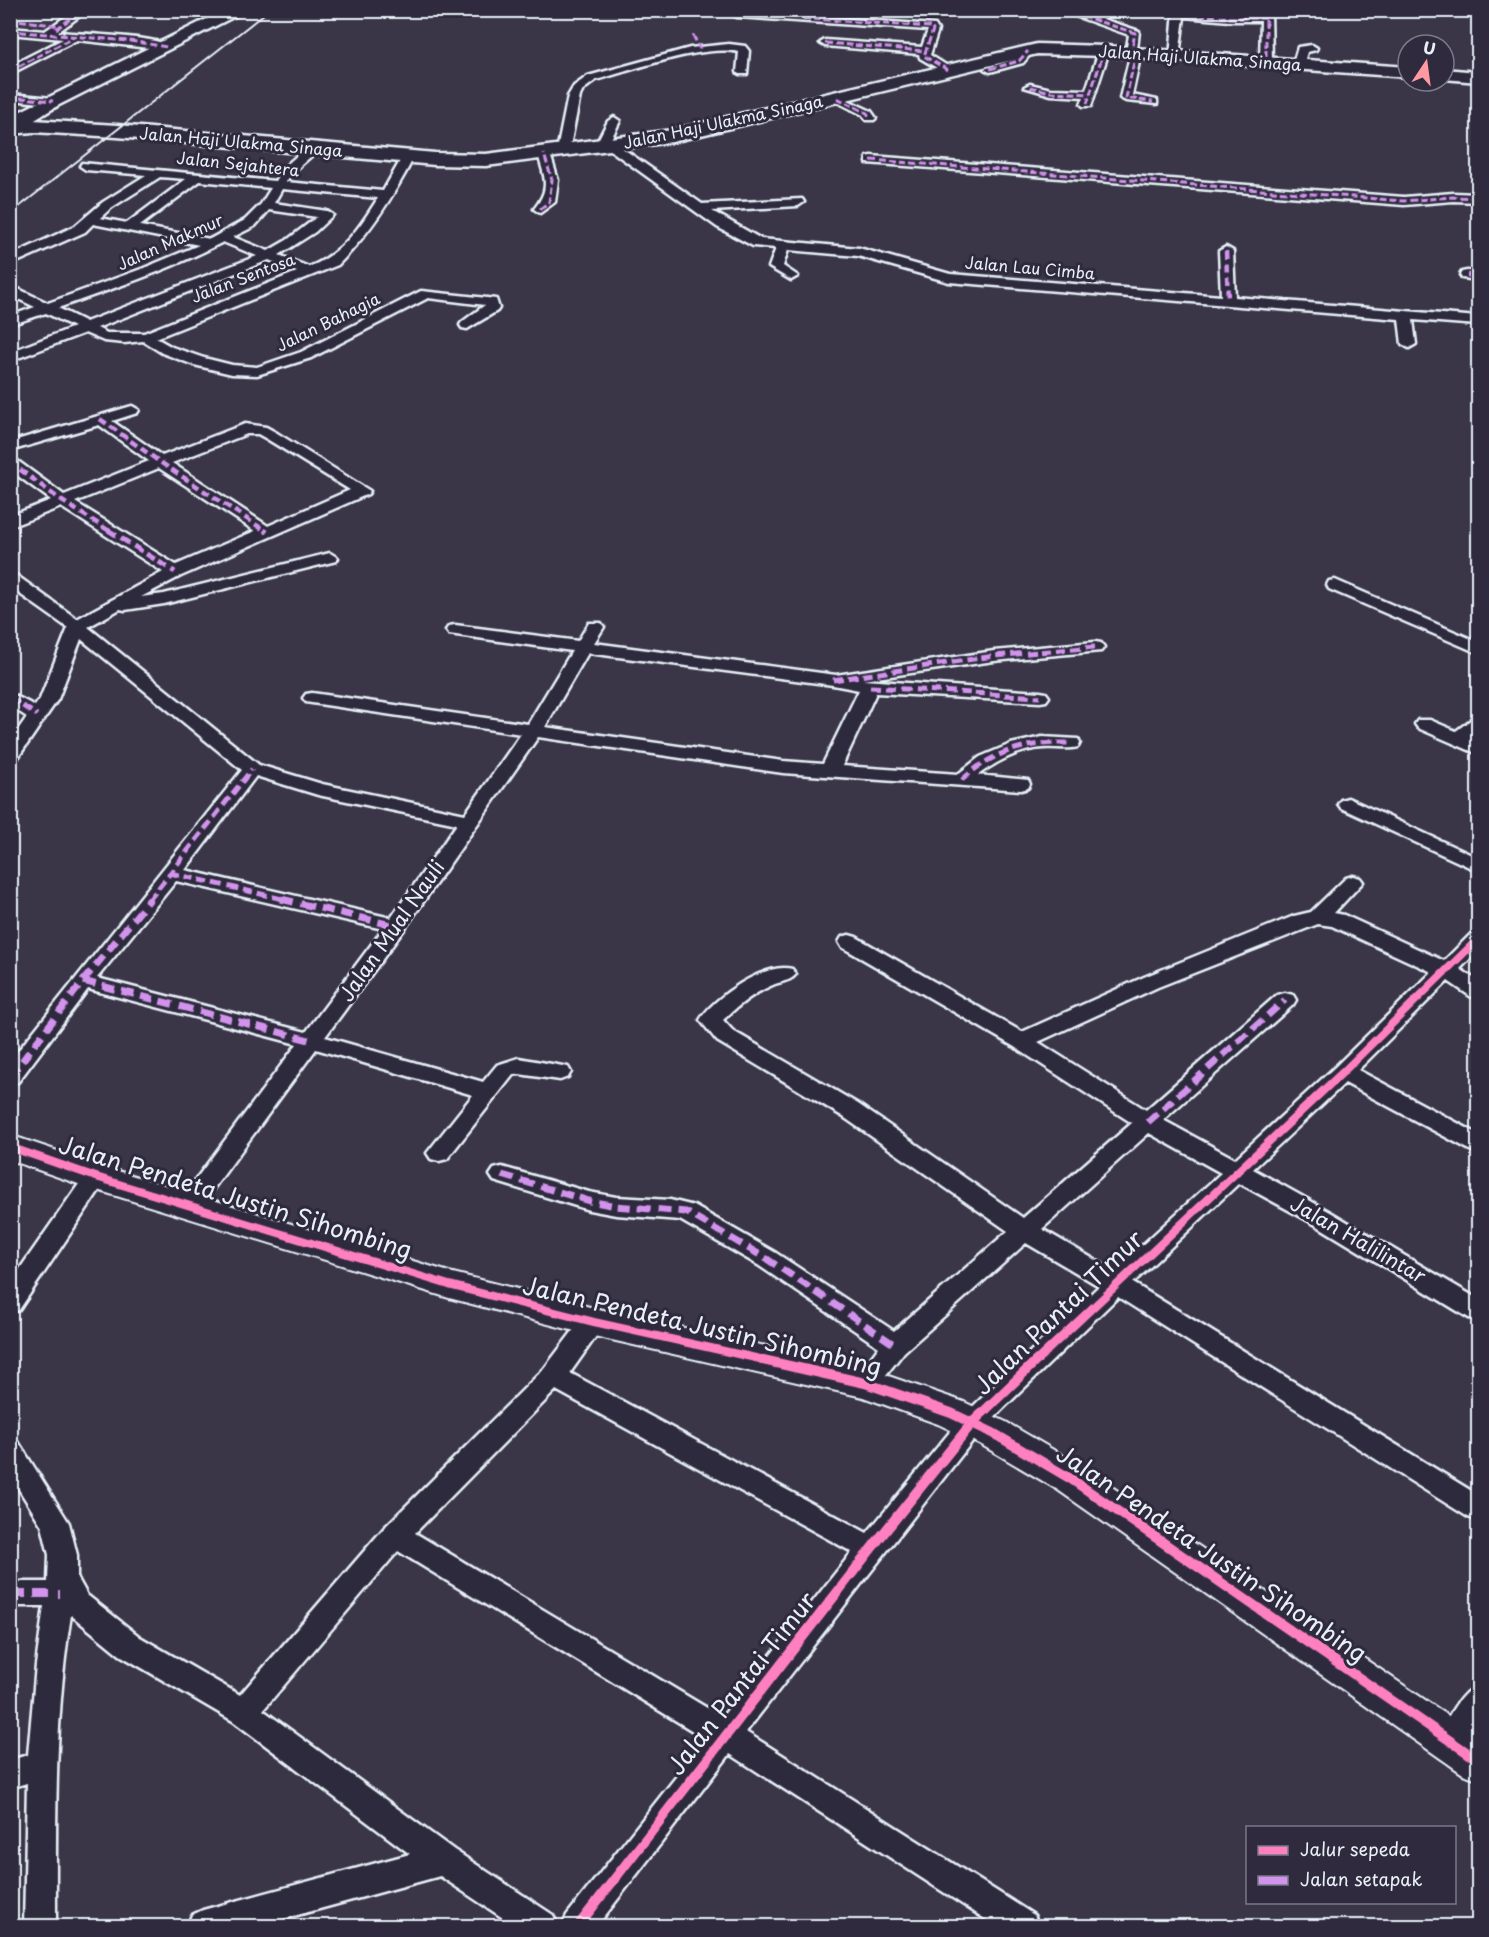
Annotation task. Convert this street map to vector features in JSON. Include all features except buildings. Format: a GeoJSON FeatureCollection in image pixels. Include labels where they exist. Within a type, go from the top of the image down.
{"type":"FeatureCollection","features":[{"type":"Feature","properties":{"kind":"main road"},"geometry":{"type":"LineString","coordinates":[[17,123],[53,101],[239,10]]}},
{"type":"Feature","properties":{"kind":"main road","name":"Jalan Haji Ulakma Sinaga"},"geometry":{"type":"LineString","coordinates":[[17,123],[465,161],[544,154],[672,136],[1028,51],[1052,49],[1104,51],[1396,71]]}},
{"type":"Feature","properties":{"kind":"main road"},"geometry":{"type":"LineString","coordinates":[[1456,75],[1479,77]]}},
{"type":"Feature","properties":{"kind":"street"},"geometry":{"type":"LineString","coordinates":[[46,35],[83,10]]}},
{"type":"Feature","properties":{"kind":"street"},"geometry":{"type":"LineString","coordinates":[[724,10],[737,14],[931,27],[933,28],[925,51],[926,58],[948,70]]}},
{"type":"Feature","properties":{"kind":"street"},"geometry":{"type":"LineString","coordinates":[[1063,10],[1135,33],[1126,98],[1153,102]]}},
{"type":"Feature","properties":{"kind":"street"},"geometry":{"type":"LineString","coordinates":[[1174,56],[1179,12],[1230,18],[1266,14],[1266,62]]}},
{"type":"Feature","properties":{"kind":"street"},"geometry":{"type":"LineString","coordinates":[[10,19],[60,26]]}},
{"type":"Feature","properties":{"kind":"street"},"geometry":{"type":"LineString","coordinates":[[10,31],[130,41],[167,47]]}},
{"type":"Feature","properties":{"kind":"street"},"geometry":{"type":"LineString","coordinates":[[693,35],[700,49]]}},
{"type":"Feature","properties":{"kind":"street"},"geometry":{"type":"LineString","coordinates":[[14,66],[75,37]]}},
{"type":"Feature","properties":{"kind":"street"},"geometry":{"type":"LineString","coordinates":[[825,43],[925,51]]}},
{"type":"Feature","properties":{"kind":"street"},"geometry":{"type":"LineString","coordinates":[[563,151],[574,96],[585,81],[700,49],[741,48],[744,51],[743,72]]}},
{"type":"Feature","properties":{"kind":"street"},"geometry":{"type":"LineString","coordinates":[[1299,64],[1302,50],[1312,48]]}},
{"type":"Feature","properties":{"kind":"street"},"geometry":{"type":"LineString","coordinates":[[990,69],[1019,61],[1028,51]]}},
{"type":"Feature","properties":{"kind":"street"},"geometry":{"type":"LineString","coordinates":[[1030,87],[1089,99],[1104,51]]}},
{"type":"Feature","properties":{"kind":"street"},"geometry":{"type":"LineString","coordinates":[[10,97],[53,101]]}},
{"type":"Feature","properties":{"kind":"street"},"geometry":{"type":"LineString","coordinates":[[837,98],[867,112],[870,118]]}},
{"type":"Feature","properties":{"kind":"street"},"geometry":{"type":"LineString","coordinates":[[606,146],[614,121]]}},
{"type":"Feature","properties":{"kind":"street","name":"Jalan Lau Cimba"},"geometry":{"type":"LineString","coordinates":[[606,146],[722,224],[750,240],[783,246],[860,252],[949,278],[1479,321]]}},
{"type":"Feature","properties":{"kind":"street","name":"Jalan Makmur"},"geometry":{"type":"LineString","coordinates":[[10,321],[123,281],[217,241],[250,223],[266,206],[286,172],[313,148]]}},
{"type":"Feature","properties":{"kind":"street"},"geometry":{"type":"LineString","coordinates":[[540,209],[549,202],[552,180],[544,154]]}},
{"type":"Feature","properties":{"kind":"street","name":"Jalan Sentosa"},"geometry":{"type":"LineString","coordinates":[[11,290],[46,309],[112,338],[146,337],[181,321],[223,307],[333,262],[350,246],[386,195],[408,157]]}},
{"type":"Feature","properties":{"kind":"street"},"geometry":{"type":"LineString","coordinates":[[871,160],[1404,201],[1454,196],[1479,198]]}},
{"type":"Feature","properties":{"kind":"street","name":"Jalan Sejahtera"},"geometry":{"type":"LineString","coordinates":[[86,166],[386,195]]}},
{"type":"Feature","properties":{"kind":"street"},"geometry":{"type":"LineString","coordinates":[[10,261],[66,237],[125,192],[158,173]]}},
{"type":"Feature","properties":{"kind":"street"},"geometry":{"type":"LineString","coordinates":[[130,227],[197,177]]}},
{"type":"Feature","properties":{"kind":"street"},"geometry":{"type":"LineString","coordinates":[[700,208],[798,202]]}},
{"type":"Feature","properties":{"kind":"street"},"geometry":{"type":"LineString","coordinates":[[10,357],[237,270],[288,247],[309,233],[327,215],[266,206]]}},
{"type":"Feature","properties":{"kind":"street"},"geometry":{"type":"LineString","coordinates":[[90,220],[217,241],[267,255],[310,272]]}},
{"type":"Feature","properties":{"kind":"street"},"geometry":{"type":"LineString","coordinates":[[783,246],[776,267],[791,276]]}},
{"type":"Feature","properties":{"kind":"street"},"geometry":{"type":"LineString","coordinates":[[1226,251],[1228,300]]}},
{"type":"Feature","properties":{"kind":"street","name":"Jalan Bahagia"},"geometry":{"type":"LineString","coordinates":[[146,337],[164,350],[186,358],[242,371],[255,371],[296,359],[421,296],[432,293],[491,302],[492,308],[467,325]]}},
{"type":"Feature","properties":{"kind":"street"},"geometry":{"type":"LineString","coordinates":[[1406,315],[1409,344]]}},
{"type":"Feature","properties":{"kind":"street"},"geometry":{"type":"LineString","coordinates":[[10,447],[132,410]]}},
{"type":"Feature","properties":{"kind":"street"},"geometry":{"type":"LineString","coordinates":[[100,419],[159,462],[267,532]]}},
{"type":"Feature","properties":{"kind":"street"},"geometry":{"type":"LineString","coordinates":[[10,522],[159,462],[253,428],[272,435],[362,491],[175,572],[106,608],[77,627],[49,699],[10,755]]}},
{"type":"Feature","properties":{"kind":"street"},"geometry":{"type":"LineString","coordinates":[[10,462],[62,501],[175,572]]}},
{"type":"Feature","properties":{"kind":"street"},"geometry":{"type":"LineString","coordinates":[[106,608],[164,599],[330,558]]}},
{"type":"Feature","properties":{"kind":"street"},"geometry":{"type":"LineString","coordinates":[[10,579],[77,627],[252,769],[318,789],[469,821]]}},
{"type":"Feature","properties":{"kind":"street"},"geometry":{"type":"LineString","coordinates":[[1335,585],[1479,648]]}},
{"type":"Feature","properties":{"kind":"street","name":"Jalan Mual Nauli"},"geometry":{"type":"LineString","coordinates":[[189,1205],[313,1041],[533,731],[595,627]]}},
{"type":"Feature","properties":{"kind":"street"},"geometry":{"type":"LineString","coordinates":[[455,630],[833,680],[870,687],[1040,697]]}},
{"type":"Feature","properties":{"kind":"street"},"geometry":{"type":"LineString","coordinates":[[833,680],[994,656],[1095,647]]}},
{"type":"Feature","properties":{"kind":"street"},"geometry":{"type":"LineString","coordinates":[[831,770],[870,687]]}},
{"type":"Feature","properties":{"kind":"street"},"geometry":{"type":"LineString","coordinates":[[10,698],[37,715]]}},
{"type":"Feature","properties":{"kind":"street"},"geometry":{"type":"LineString","coordinates":[[312,698],[783,767],[1021,784]]}},
{"type":"Feature","properties":{"kind":"street"},"geometry":{"type":"LineString","coordinates":[[1458,739],[1479,723]]}},
{"type":"Feature","properties":{"kind":"street"},"geometry":{"type":"LineString","coordinates":[[1424,724],[1479,748]]}},
{"type":"Feature","properties":{"kind":"street"},"geometry":{"type":"LineString","coordinates":[[962,780],[972,769],[1022,747],[1040,742],[1071,743]]}},
{"type":"Feature","properties":{"kind":"street"},"geometry":{"type":"LineString","coordinates":[[10,1077],[83,981],[252,769]]}},
{"type":"Feature","properties":{"kind":"street"},"geometry":{"type":"LineString","coordinates":[[1348,804],[1479,865]]}},
{"type":"Feature","properties":{"kind":"street"},"geometry":{"type":"LineString","coordinates":[[170,873],[396,926]]}},
{"type":"Feature","properties":{"kind":"street"},"geometry":{"type":"LineString","coordinates":[[1318,917],[1353,882]]}},
{"type":"Feature","properties":{"kind":"street"},"geometry":{"type":"LineString","coordinates":[[1021,1041],[1161,978],[1301,921],[1318,917],[1337,921],[1446,970],[1479,991]]}},
{"type":"Feature","properties":{"kind":"street","name":"Jalan Pantai Timur"},"geometry":{"type":"LineString","coordinates":[[578,1926],[871,1549],[972,1423],[1116,1284],[1343,1072],[1479,939]]}},
{"type":"Feature","properties":{"kind":"street","name":"Jalan Halilintar"},"geometry":{"type":"LineString","coordinates":[[849,942],[1021,1041],[1148,1122],[1324,1219],[1479,1311]]}},
{"type":"Feature","properties":{"kind":"street"},"geometry":{"type":"LineString","coordinates":[[785,974],[746,991],[715,1015],[711,1020],[714,1026],[725,1036],[850,1110],[1024,1230],[1116,1284],[1479,1509]]}},
{"type":"Feature","properties":{"kind":"street"},"geometry":{"type":"LineString","coordinates":[[83,981],[313,1041],[486,1091]]}},
{"type":"Feature","properties":{"kind":"street"},"geometry":{"type":"LineString","coordinates":[[865,1383],[895,1345],[1285,1000]]}},
{"type":"Feature","properties":{"kind":"street"},"geometry":{"type":"LineString","coordinates":[[439,1153],[486,1091],[505,1070],[519,1066],[560,1072]]}},
{"type":"Feature","properties":{"kind":"street"},"geometry":{"type":"LineString","coordinates":[[1343,1072],[1479,1144]]}},
{"type":"Feature","properties":{"kind":"street","name":"Jalan Pendeta Justin Sihombing"},"geometry":{"type":"LineString","coordinates":[[10,1147],[96,1177],[448,1285],[594,1322],[865,1383],[951,1413],[1071,1479],[1465,1751]]}},
{"type":"Feature","properties":{"kind":"street"},"geometry":{"type":"LineString","coordinates":[[502,1175],[589,1201],[616,1206],[686,1212],[767,1258],[895,1345]]}},
{"type":"Feature","properties":{"kind":"street"},"geometry":{"type":"LineString","coordinates":[[10,1303],[96,1177]]}},
{"type":"Feature","properties":{"kind":"street"},"geometry":{"type":"LineString","coordinates":[[243,1712],[395,1535],[553,1376],[594,1322]]}},
{"type":"Feature","properties":{"kind":"street"},"geometry":{"type":"LineString","coordinates":[[553,1376],[871,1549]]}},
{"type":"Feature","properties":{"kind":"street"},"geometry":{"type":"LineString","coordinates":[[10,1451],[55,1523],[63,1555],[61,1586],[47,1672],[41,1765],[40,1926]]}},
{"type":"Feature","properties":{"kind":"street"},"geometry":{"type":"LineString","coordinates":[[395,1535],[727,1736],[1023,1926]]}},
{"type":"Feature","properties":{"kind":"street"},"geometry":{"type":"LineString","coordinates":[[10,1594],[61,1586]]}},
{"type":"Feature","properties":{"kind":"street"},"geometry":{"type":"LineString","coordinates":[[61,1586],[77,1604],[130,1646],[243,1712],[443,1860],[542,1926]]}},
{"type":"Feature","properties":{"kind":"street"},"geometry":{"type":"LineString","coordinates":[[1465,1751],[1479,1698]]}},
{"type":"Feature","properties":{"kind":"street"},"geometry":{"type":"LineString","coordinates":[[10,1774],[41,1765]]}},
{"type":"Feature","properties":{"kind":"street"},"geometry":{"type":"LineString","coordinates":[[203,1926],[443,1860]]}},
{"type":"Feature","properties":{"kind":"railway"},"geometry":{"type":"LineString","coordinates":[[10,214],[269,10]]}},
{"type":"Feature","properties":{"kind":"marked path"},"geometry":{"type":"LineString","coordinates":[[56,29],[83,10]]}},
{"type":"Feature","properties":{"kind":"marked path"},"geometry":{"type":"LineString","coordinates":[[724,10],[737,14],[931,27],[933,30],[924,56],[948,70]]}},
{"type":"Feature","properties":{"kind":"marked path"},"geometry":{"type":"LineString","coordinates":[[1063,10],[1135,33],[1131,53]]}},
{"type":"Feature","properties":{"kind":"marked path"},"geometry":{"type":"LineString","coordinates":[[1266,10],[1266,62]]}},
{"type":"Feature","properties":{"kind":"marked path"},"geometry":{"type":"LineString","coordinates":[[1179,13],[1230,18],[1266,18]]}},
{"type":"Feature","properties":{"kind":"marked path"},"geometry":{"type":"LineString","coordinates":[[10,19],[60,26]]}},
{"type":"Feature","properties":{"kind":"marked path"},"geometry":{"type":"LineString","coordinates":[[10,31],[130,41],[167,47]]}},
{"type":"Feature","properties":{"kind":"marked path"},"geometry":{"type":"LineString","coordinates":[[693,35],[700,49]]}},
{"type":"Feature","properties":{"kind":"marked path"},"geometry":{"type":"LineString","coordinates":[[10,71],[74,37]]}},
{"type":"Feature","properties":{"kind":"marked path"},"geometry":{"type":"LineString","coordinates":[[825,43],[925,51]]}},
{"type":"Feature","properties":{"kind":"marked path"},"geometry":{"type":"LineString","coordinates":[[990,69],[1019,61],[1028,51]]}},
{"type":"Feature","properties":{"kind":"marked path"},"geometry":{"type":"LineString","coordinates":[[1087,104],[1104,51]]}},
{"type":"Feature","properties":{"kind":"marked path"},"geometry":{"type":"LineString","coordinates":[[1136,53],[1126,98],[1153,102]]}},
{"type":"Feature","properties":{"kind":"marked path"},"geometry":{"type":"LineString","coordinates":[[1030,87],[1051,92],[1090,94]]}},
{"type":"Feature","properties":{"kind":"marked path"},"geometry":{"type":"LineString","coordinates":[[10,97],[53,101]]}},
{"type":"Feature","properties":{"kind":"marked path"},"geometry":{"type":"LineString","coordinates":[[837,98],[867,113],[870,118]]}},
{"type":"Feature","properties":{"kind":"marked path"},"geometry":{"type":"LineString","coordinates":[[540,209],[549,202],[552,180],[544,154]]}},
{"type":"Feature","properties":{"kind":"marked path"},"geometry":{"type":"LineString","coordinates":[[871,160],[1404,201],[1453,197],[1478,198]]}},
{"type":"Feature","properties":{"kind":"marked path"},"geometry":{"type":"LineString","coordinates":[[1226,251],[1228,300]]}},
{"type":"Feature","properties":{"kind":"marked path"},"geometry":{"type":"LineString","coordinates":[[1467,275],[1478,276]]}},
{"type":"Feature","properties":{"kind":"marked path"},"geometry":{"type":"LineString","coordinates":[[100,419],[160,462],[267,532]]}},
{"type":"Feature","properties":{"kind":"marked path"},"geometry":{"type":"LineString","coordinates":[[10,462],[62,501],[175,572]]}},
{"type":"Feature","properties":{"kind":"marked path"},"geometry":{"type":"LineString","coordinates":[[833,680],[994,656],[1095,647]]}},
{"type":"Feature","properties":{"kind":"marked path"},"geometry":{"type":"LineString","coordinates":[[870,687],[1040,697]]}},
{"type":"Feature","properties":{"kind":"marked path"},"geometry":{"type":"LineString","coordinates":[[10,698],[37,715]]}},
{"type":"Feature","properties":{"kind":"marked path"},"geometry":{"type":"LineString","coordinates":[[962,780],[987,761],[1018,748],[1042,742],[1071,743]]}},
{"type":"Feature","properties":{"kind":"marked path"},"geometry":{"type":"LineString","coordinates":[[10,1077],[83,981],[188,853],[252,769]]}},
{"type":"Feature","properties":{"kind":"marked path"},"geometry":{"type":"LineString","coordinates":[[170,873],[396,926]]}},
{"type":"Feature","properties":{"kind":"marked path"},"geometry":{"type":"LineString","coordinates":[[83,981],[313,1041]]}},
{"type":"Feature","properties":{"kind":"marked path"},"geometry":{"type":"LineString","coordinates":[[1148,1122],[1285,1000]]}},
{"type":"Feature","properties":{"kind":"marked path"},"geometry":{"type":"LineString","coordinates":[[502,1175],[589,1201],[616,1206],[686,1212],[767,1259],[895,1345]]}},
{"type":"Feature","properties":{"kind":"marked path"},"geometry":{"type":"LineString","coordinates":[[10,1594],[60,1594]]}},
{"type":"Feature","properties":{"kind":"cycle path"},"geometry":{"type":"LineString","coordinates":[[578,1926],[871,1549],[972,1423],[1116,1284],[1343,1072],[1478,939]]}},
{"type":"Feature","properties":{"kind":"cycle path"},"geometry":{"type":"LineString","coordinates":[[10,1147],[96,1177],[449,1285],[594,1322],[865,1383],[951,1413],[993,1433],[1071,1479],[1478,1760]]}}]}
